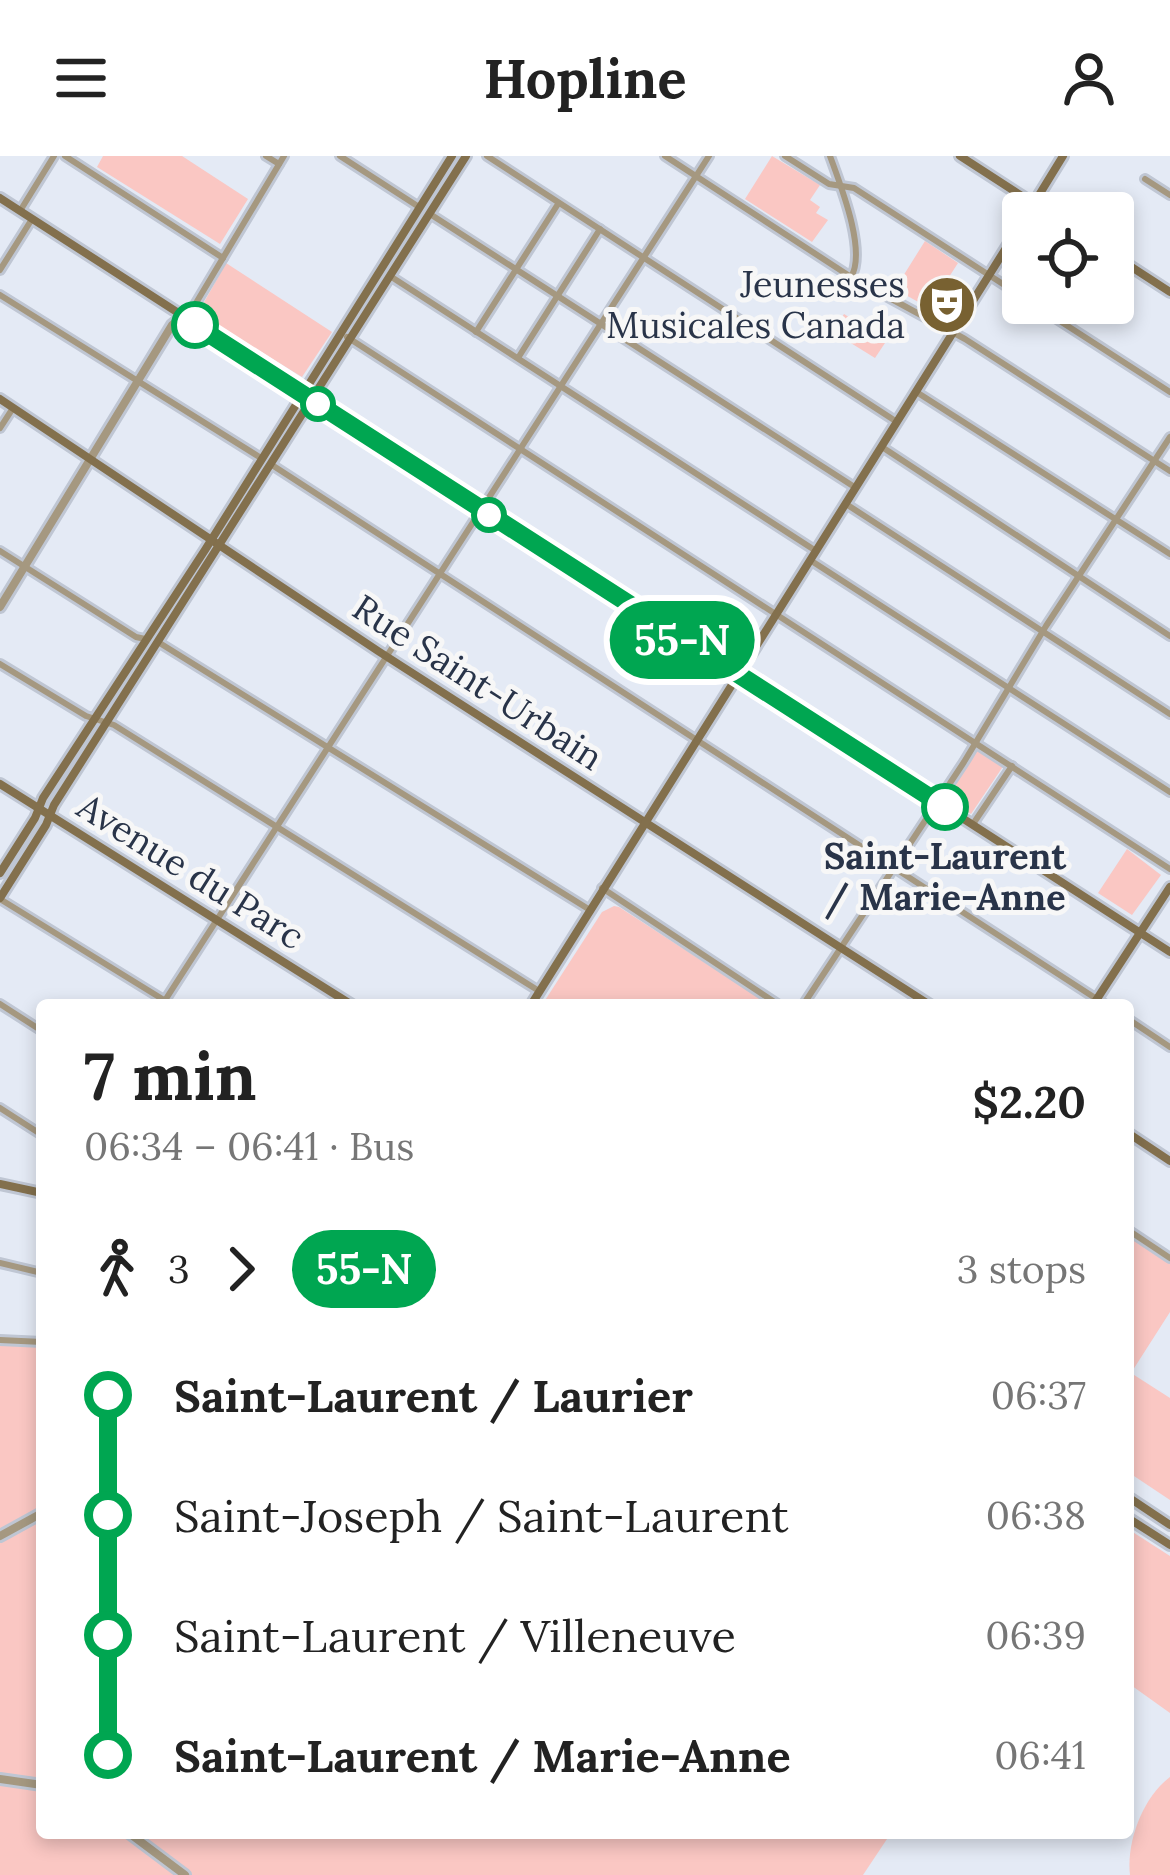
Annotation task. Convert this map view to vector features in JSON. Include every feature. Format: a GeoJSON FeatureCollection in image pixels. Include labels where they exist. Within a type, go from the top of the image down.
{"type":"FeatureCollection","features":[{"type":"Feature","properties":{"kind":"main road"},"geometry":{"type":"LineString","coordinates":[[0,873],[452,156]]}},
{"type":"Feature","properties":{"kind":"main road"},"geometry":{"type":"LineString","coordinates":[[0,899],[106,722],[466,156]]}},
{"type":"Feature","properties":{"kind":"main road"},"geometry":{"type":"LineString","coordinates":[[960,156],[1009,192]]}},
{"type":"Feature","properties":{"kind":"main road"},"geometry":{"type":"LineString","coordinates":[[1041,192],[1064,156]]}},
{"type":"Feature","properties":{"kind":"main road"},"geometry":{"type":"LineString","coordinates":[[0,198],[1170,952]]}},
{"type":"Feature","properties":{"kind":"main road"},"geometry":{"type":"LineString","coordinates":[[535,999],[1002,256]]}},
{"type":"Feature","properties":{"kind":"main road"},"geometry":{"type":"LineString","coordinates":[[1134,269],[1170,292]]}},
{"type":"Feature","properties":{"kind":"main road","name":"Rue Saint-Urbain"},"geometry":{"type":"LineString","coordinates":[[0,399],[385,655],[921,999]]}},
{"type":"Feature","properties":{"kind":"main road","name":"Avenue du Parc"},"geometry":{"type":"LineString","coordinates":[[0,784],[342,999]]}},
{"type":"Feature","properties":{"kind":"main road"},"geometry":{"type":"LineString","coordinates":[[1101,999],[1170,887]]}},
{"type":"Feature","properties":{"kind":"main road"},"geometry":{"type":"LineString","coordinates":[[1134,1137],[1170,1160]]}},
{"type":"Feature","properties":{"kind":"main road"},"geometry":{"type":"LineString","coordinates":[[0,1184],[36,1194]]}},
{"type":"Feature","properties":{"kind":"main road"},"geometry":{"type":"LineString","coordinates":[[1134,1501],[1170,1525]]}},
{"type":"Feature","properties":{"kind":"main road"},"geometry":{"type":"LineString","coordinates":[[1134,1522],[1170,1545]]}},
{"type":"Feature","properties":{"kind":"street"},"geometry":{"type":"LineString","coordinates":[[20,211],[54,156]]}},
{"type":"Feature","properties":{"kind":"street"},"geometry":{"type":"LineString","coordinates":[[65,156],[223,258]]}},
{"type":"Feature","properties":{"kind":"street"},"geometry":{"type":"LineString","coordinates":[[0,607],[172,325],[193,308],[281,160],[266,156]]}},
{"type":"Feature","properties":{"kind":"street"},"geometry":{"type":"LineString","coordinates":[[340,156],[856,488]]}},
{"type":"Feature","properties":{"kind":"street"},"geometry":{"type":"LineString","coordinates":[[487,156],[898,423]]}},
{"type":"Feature","properties":{"kind":"street"},"geometry":{"type":"LineString","coordinates":[[665,156],[851,277],[955,333],[1170,471]]}},
{"type":"Feature","properties":{"kind":"street"},"geometry":{"type":"LineString","coordinates":[[169,999],[274,826],[709,156]]}},
{"type":"Feature","properties":{"kind":"street"},"geometry":{"type":"LineString","coordinates":[[785,156],[829,184],[854,188],[1002,284]]}},
{"type":"Feature","properties":{"kind":"street"},"geometry":{"type":"LineString","coordinates":[[830,156],[858,260],[851,277]]}},
{"type":"Feature","properties":{"kind":"street"},"geometry":{"type":"LineString","coordinates":[[1145,179],[1170,195]]}},
{"type":"Feature","properties":{"kind":"street"},"geometry":{"type":"LineString","coordinates":[[476,332],[559,203]]}},
{"type":"Feature","properties":{"kind":"street"},"geometry":{"type":"LineString","coordinates":[[0,270],[32,219]]}},
{"type":"Feature","properties":{"kind":"street"},"geometry":{"type":"LineString","coordinates":[[517,359],[600,229]]}},
{"type":"Feature","properties":{"kind":"street"},"geometry":{"type":"LineString","coordinates":[[391,276],[1170,791]]}},
{"type":"Feature","properties":{"kind":"street"},"geometry":{"type":"LineString","coordinates":[[0,296],[260,458]]}},
{"type":"Feature","properties":{"kind":"street"},"geometry":{"type":"LineString","coordinates":[[1065,324],[1170,392]]}},
{"type":"Feature","properties":{"kind":"street"},"geometry":{"type":"LineString","coordinates":[[340,333],[1170,869]]}},
{"type":"Feature","properties":{"kind":"street"},"geometry":{"type":"LineString","coordinates":[[918,393],[1170,554]]}},
{"type":"Feature","properties":{"kind":"street"},"geometry":{"type":"LineString","coordinates":[[0,428],[14,408]]}},
{"type":"Feature","properties":{"kind":"street"},"geometry":{"type":"LineString","coordinates":[[807,999],[1170,437]]}},
{"type":"Feature","properties":{"kind":"street"},"geometry":{"type":"LineString","coordinates":[[882,447],[1170,636]]}},
{"type":"Feature","properties":{"kind":"street"},"geometry":{"type":"LineString","coordinates":[[272,465],[1093,999]]}},
{"type":"Feature","properties":{"kind":"street"},"geometry":{"type":"LineString","coordinates":[[846,504],[1170,714]]}},
{"type":"Feature","properties":{"kind":"street"},"geometry":{"type":"LineString","coordinates":[[0,551],[136,637],[158,642],[590,910]]}},
{"type":"Feature","properties":{"kind":"street"},"geometry":{"type":"LineString","coordinates":[[0,664],[106,722],[539,992]]}},
{"type":"Feature","properties":{"kind":"street"},"geometry":{"type":"LineString","coordinates":[[973,824],[1012,766]]}},
{"type":"Feature","properties":{"kind":"street"},"geometry":{"type":"LineString","coordinates":[[602,889],[770,999]]}},
{"type":"Feature","properties":{"kind":"street"},"geometry":{"type":"LineString","coordinates":[[0,899],[158,999]]}},
{"type":"Feature","properties":{"kind":"street"},"geometry":{"type":"LineString","coordinates":[[0,1004],[36,1026]]}},
{"type":"Feature","properties":{"kind":"street"},"geometry":{"type":"LineString","coordinates":[[1134,1023],[1170,1047]]}},
{"type":"Feature","properties":{"kind":"street"},"geometry":{"type":"LineString","coordinates":[[0,1108],[36,1131]]}},
{"type":"Feature","properties":{"kind":"street"},"geometry":{"type":"LineString","coordinates":[[1134,1234],[1170,1258]]}},
{"type":"Feature","properties":{"kind":"street"},"geometry":{"type":"LineString","coordinates":[[0,1263],[36,1272]]}},
{"type":"Feature","properties":{"kind":"street"},"geometry":{"type":"LineString","coordinates":[[0,1340],[36,1342]]}},
{"type":"Feature","properties":{"kind":"street"},"geometry":{"type":"LineString","coordinates":[[0,1534],[36,1514]]}},
{"type":"Feature","properties":{"kind":"street"},"geometry":{"type":"LineString","coordinates":[[0,1777],[36,1782]]}},
{"type":"Feature","properties":{"kind":"street"},"geometry":{"type":"LineString","coordinates":[[141,1839],[189,1875]]}},
{"type":"Feature","properties":{"kind":"shaded area"},"geometry":{"type":"Polygon","coordinates":[[[103,156],[182,156],[248,199],[220,244],[97,167],[103,156]]]}},
{"type":"Feature","properties":{"kind":"shaded area"},"geometry":{"type":"Polygon","coordinates":[[[772,156],[820,185],[810,200],[820,207],[816,213],[828,220],[812,242],[745,199],[772,156]]]}},
{"type":"Feature","properties":{"kind":"shaded area"},"geometry":{"type":"Polygon","coordinates":[[[925,241],[958,263],[929,308],[895,289],[925,241]]]}},
{"type":"Feature","properties":{"kind":"shaded area"},"geometry":{"type":"Polygon","coordinates":[[[226,263],[332,332],[302,377],[198,313],[226,263]]]}},
{"type":"Feature","properties":{"kind":"shaded area"},"geometry":{"type":"Polygon","coordinates":[[[844,314],[887,340],[875,358],[833,332],[844,314]]]}},
{"type":"Feature","properties":{"kind":"shaded area"},"geometry":{"type":"Polygon","coordinates":[[[977,748],[1004,765],[971,814],[947,798],[977,748]]]}},
{"type":"Feature","properties":{"kind":"shaded area"},"geometry":{"type":"Polygon","coordinates":[[[1127,849],[1161,875],[1132,915],[1098,893],[1127,849]]]}},
{"type":"Feature","properties":{"kind":"shaded area"},"geometry":{"type":"Polygon","coordinates":[[[619,907],[761,999],[546,999],[602,912],[619,907]]]}},
{"type":"Feature","properties":{"kind":"shaded area"},"geometry":{"type":"Polygon","coordinates":[[[1134,1240],[1170,1264],[1170,1312],[1134,1368],[1134,1240]]]}},
{"type":"Feature","properties":{"kind":"shaded area"},"geometry":{"type":"Polygon","coordinates":[[[0,1344],[36,1347],[36,1839],[887,1839],[863,1875],[0,1875],[0,1344]]]}},
{"type":"Feature","properties":{"kind":"shaded area"},"geometry":{"type":"Polygon","coordinates":[[[1134,1375],[1170,1398],[1170,1500],[1134,1476],[1134,1375]]]}},
{"type":"Feature","properties":{"kind":"shaded area"},"geometry":{"type":"Polygon","coordinates":[[[1134,1533],[1170,1556],[1170,1713],[1134,1687],[1134,1533]]]}},
{"type":"Feature","properties":{"kind":"shaded area"},"geometry":{"type":"Polygon","coordinates":[[[1170,1777],[1170,1875],[1130,1875],[1138,1821],[1170,1777]]]}},
{"type":"Feature","properties":{"kind":"bus line","name":"55-N"},"geometry":{"type":"LineString","coordinates":[[195,325],[945,807]]}},
{"type":"Feature","properties":{"kind":"place","name":"Jeunesses Musicales Canada"},"geometry":{"type":"Point","coordinates":[947,305]}},
{"type":"Feature","properties":{"kind":"place","name":"Saint-Laurent / Marie-Anne"},"geometry":{"type":"Point","coordinates":[945,807]}}]}
